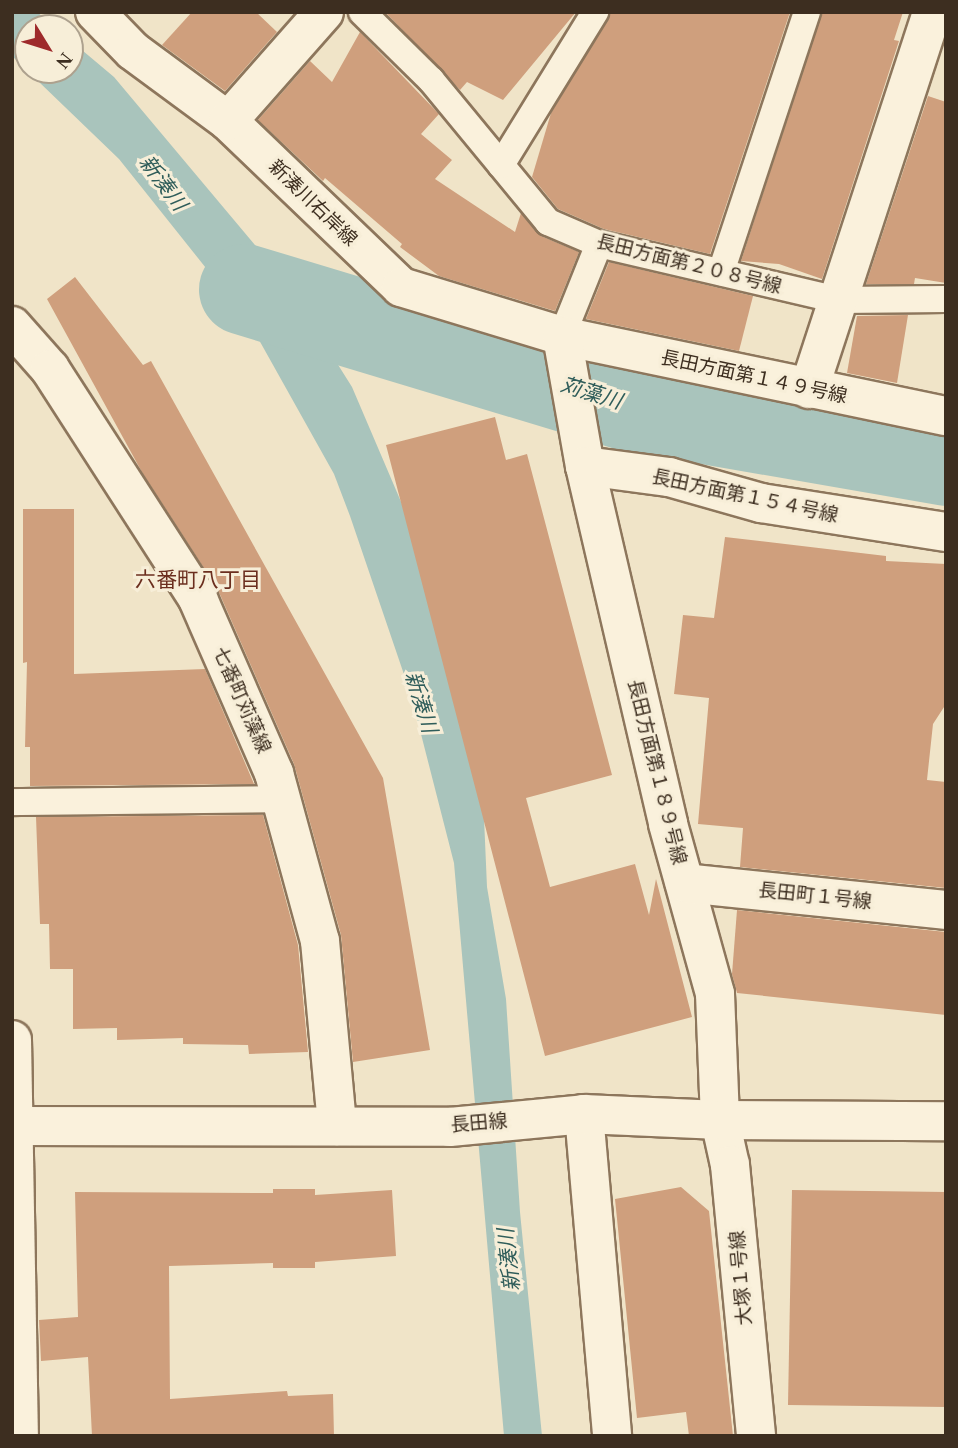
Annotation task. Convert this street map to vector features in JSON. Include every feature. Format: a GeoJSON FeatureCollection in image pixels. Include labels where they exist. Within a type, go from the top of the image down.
{"type":"FeatureCollection","features":[{"type":"Feature","properties":{"kind":"street","name":"新湊川右岸線"},"geometry":{"type":"LineString","coordinates":[[95,12],[133,51],[228,121],[401,286],[562,336]]}},
{"type":"Feature","properties":{"kind":"street"},"geometry":{"type":"LineString","coordinates":[[228,121],[324,12]]}},
{"type":"Feature","properties":{"kind":"street"},"geometry":{"type":"LineString","coordinates":[[809,389],[932,12]]}},
{"type":"Feature","properties":{"kind":"street","name":"七番町苅藻線"},"geometry":{"type":"LineString","coordinates":[[12,326],[50,369],[198,599],[282,799],[320,941],[337,1126]]}},
{"type":"Feature","properties":{"kind":"street","name":"長田方面第１４９号線"},"geometry":{"type":"LineString","coordinates":[[562,336],[946,416]]}},
{"type":"Feature","properties":{"kind":"street","name":"長田方面第１８９号線"},"geometry":{"type":"LineString","coordinates":[[562,336],[585,466],[685,883],[715,994],[720,1120]]}},
{"type":"Feature","properties":{"kind":"street","name":"長田方面第１５４号線"},"geometry":{"type":"LineString","coordinates":[[585,466],[669,477],[761,503],[946,532]]}},
{"type":"Feature","properties":{"kind":"street","name":"長田町１号線"},"geometry":{"type":"LineString","coordinates":[[685,883],[946,910]]}},
{"type":"Feature","properties":{"kind":"street"},"geometry":{"type":"LineString","coordinates":[[12,1040],[15,1396],[19,1436]]}},
{"type":"Feature","properties":{"kind":"street"},"geometry":{"type":"LineString","coordinates":[[584,1114],[612,1436]]}},
{"type":"Feature","properties":{"kind":"street","name":"長田線"},"geometry":{"type":"LineString","coordinates":[[14,1126],[450,1127],[584,1114],[720,1120],[946,1121]]}},
{"type":"Feature","properties":{"kind":"street","name":"大塚１号線"},"geometry":{"type":"LineString","coordinates":[[720,1120],[730,1165],[756,1436]]}},
{"type":"Feature","properties":{"kind":"lane","name":"長田方面第２０８号線"},"geometry":{"type":"LineString","coordinates":[[362,12],[431,80],[548,222],[599,244],[837,300],[946,299]]}},
{"type":"Feature","properties":{"kind":"lane"},"geometry":{"type":"LineString","coordinates":[[501,165],[595,12]]}},
{"type":"Feature","properties":{"kind":"lane"},"geometry":{"type":"LineString","coordinates":[[721,272],[807,12]]}},
{"type":"Feature","properties":{"kind":"lane"},"geometry":{"type":"LineString","coordinates":[[562,336],[599,244]]}},
{"type":"Feature","properties":{"kind":"lane"},"geometry":{"type":"LineString","coordinates":[[12,803],[282,799]]}},
{"type":"Feature","properties":{"kind":"water"},"geometry":{"type":"Polygon","coordinates":[[[12,12],[37,12],[39,14],[14,14],[14,58],[12,12]]]}},
{"type":"Feature","properties":{"kind":"water","name":"新湊川"},"geometry":{"type":"Polygon","coordinates":[[[84,52],[114,77],[286,282],[352,387],[434,579],[483,795],[487,887],[506,999],[520,1212],[542,1436],[504,1436],[454,863],[411,695],[334,474],[249,322],[119,159],[41,84],[84,84],[84,52]]]}},
{"type":"Feature","properties":{"kind":"building"},"geometry":{"type":"Polygon","coordinates":[[[192,12],[256,12],[277,32],[225,91],[162,45],[192,12]]]}},
{"type":"Feature","properties":{"kind":"building"},"geometry":{"type":"Polygon","coordinates":[[[385,12],[576,12],[503,100],[467,82],[460,90],[385,12]]]}},
{"type":"Feature","properties":{"kind":"building"},"geometry":{"type":"Polygon","coordinates":[[[611,12],[790,12],[710,254],[604,229],[558,209],[532,177],[551,113],[611,12]]]}},
{"type":"Feature","properties":{"kind":"building"},"geometry":{"type":"Polygon","coordinates":[[[822,12],[903,12],[894,40],[899,41],[822,279],[779,264],[741,261],[822,12]]]}},
{"type":"Feature","properties":{"kind":"building"},"geometry":{"type":"Polygon","coordinates":[[[360,32],[439,114],[421,134],[452,160],[435,179],[515,232],[521,213],[541,236],[579,252],[555,311],[439,276],[400,247],[402,244],[325,178],[323,181],[258,120],[310,61],[332,82],[360,32]]]}},
{"type":"Feature","properties":{"kind":"building"},"geometry":{"type":"Polygon","coordinates":[[[928,96],[946,102],[946,283],[915,278],[914,284],[866,284],[928,96]]]}},
{"type":"Feature","properties":{"kind":"building"},"geometry":{"type":"Polygon","coordinates":[[[609,262],[753,296],[739,351],[586,319],[609,262]]]}},
{"type":"Feature","properties":{"kind":"building"},"geometry":{"type":"Polygon","coordinates":[[[75,277],[143,365],[151,361],[383,778],[430,1050],[353,1062],[341,935],[294,764],[218,590],[143,474],[47,299],[75,277]]]}},
{"type":"Feature","properties":{"kind":"building"},"geometry":{"type":"Polygon","coordinates":[[[908,315],[897,383],[847,373],[857,316],[908,315]]]}},
{"type":"Feature","properties":{"kind":"building"},"geometry":{"type":"Polygon","coordinates":[[[495,417],[506,460],[527,454],[612,775],[526,798],[550,887],[635,864],[649,915],[656,879],[692,1017],[545,1056],[386,445],[495,417]]]}},
{"type":"Feature","properties":{"kind":"building"},"geometry":{"type":"Polygon","coordinates":[[[23,509],[74,509],[74,674],[205,669],[254,784],[30,786],[30,747],[25,747],[27,662],[23,663],[23,509]]]}},
{"type":"Feature","properties":{"kind":"building"},"geometry":{"type":"Polygon","coordinates":[[[725,537],[886,556],[886,561],[946,564],[946,704],[933,724],[927,780],[946,782],[946,888],[740,867],[743,828],[698,824],[709,698],[674,694],[683,615],[714,618],[725,537]]]}},
{"type":"Feature","properties":{"kind":"building"},"geometry":{"type":"Polygon","coordinates":[[[263,815],[298,945],[308,1052],[249,1054],[248,1045],[183,1044],[183,1038],[117,1040],[117,1028],[73,1029],[73,969],[50,969],[49,924],[40,924],[36,817],[263,815]]]}},
{"type":"Feature","properties":{"kind":"building"},"geometry":{"type":"Polygon","coordinates":[[[737,910],[946,932],[946,1015],[737,993],[732,974],[737,910]]]}},
{"type":"Feature","properties":{"kind":"building"},"geometry":{"type":"Polygon","coordinates":[[[681,1187],[709,1211],[733,1436],[689,1436],[686,1412],[637,1418],[615,1199],[681,1187]]]}},
{"type":"Feature","properties":{"kind":"building"},"geometry":{"type":"Polygon","coordinates":[[[273,1189],[315,1189],[315,1195],[392,1190],[396,1256],[315,1262],[315,1268],[273,1268],[273,1263],[169,1266],[170,1399],[287,1391],[288,1396],[333,1394],[334,1436],[92,1436],[88,1357],[41,1361],[39,1320],[78,1317],[75,1192],[273,1193],[273,1189]]]}},
{"type":"Feature","properties":{"kind":"building"},"geometry":{"type":"Polygon","coordinates":[[[792,1190],[946,1192],[946,1407],[788,1405],[792,1190]]]}},
{"type":"Feature","properties":{"kind":"waterway","name":"苅藻川"},"geometry":{"type":"LineString","coordinates":[[244,289],[629,405],[946,460]]}},
{"type":"Feature","properties":{"kind":"district","name":"六番町八丁目"},"geometry":{"type":"Point","coordinates":[198,580]}}]}
